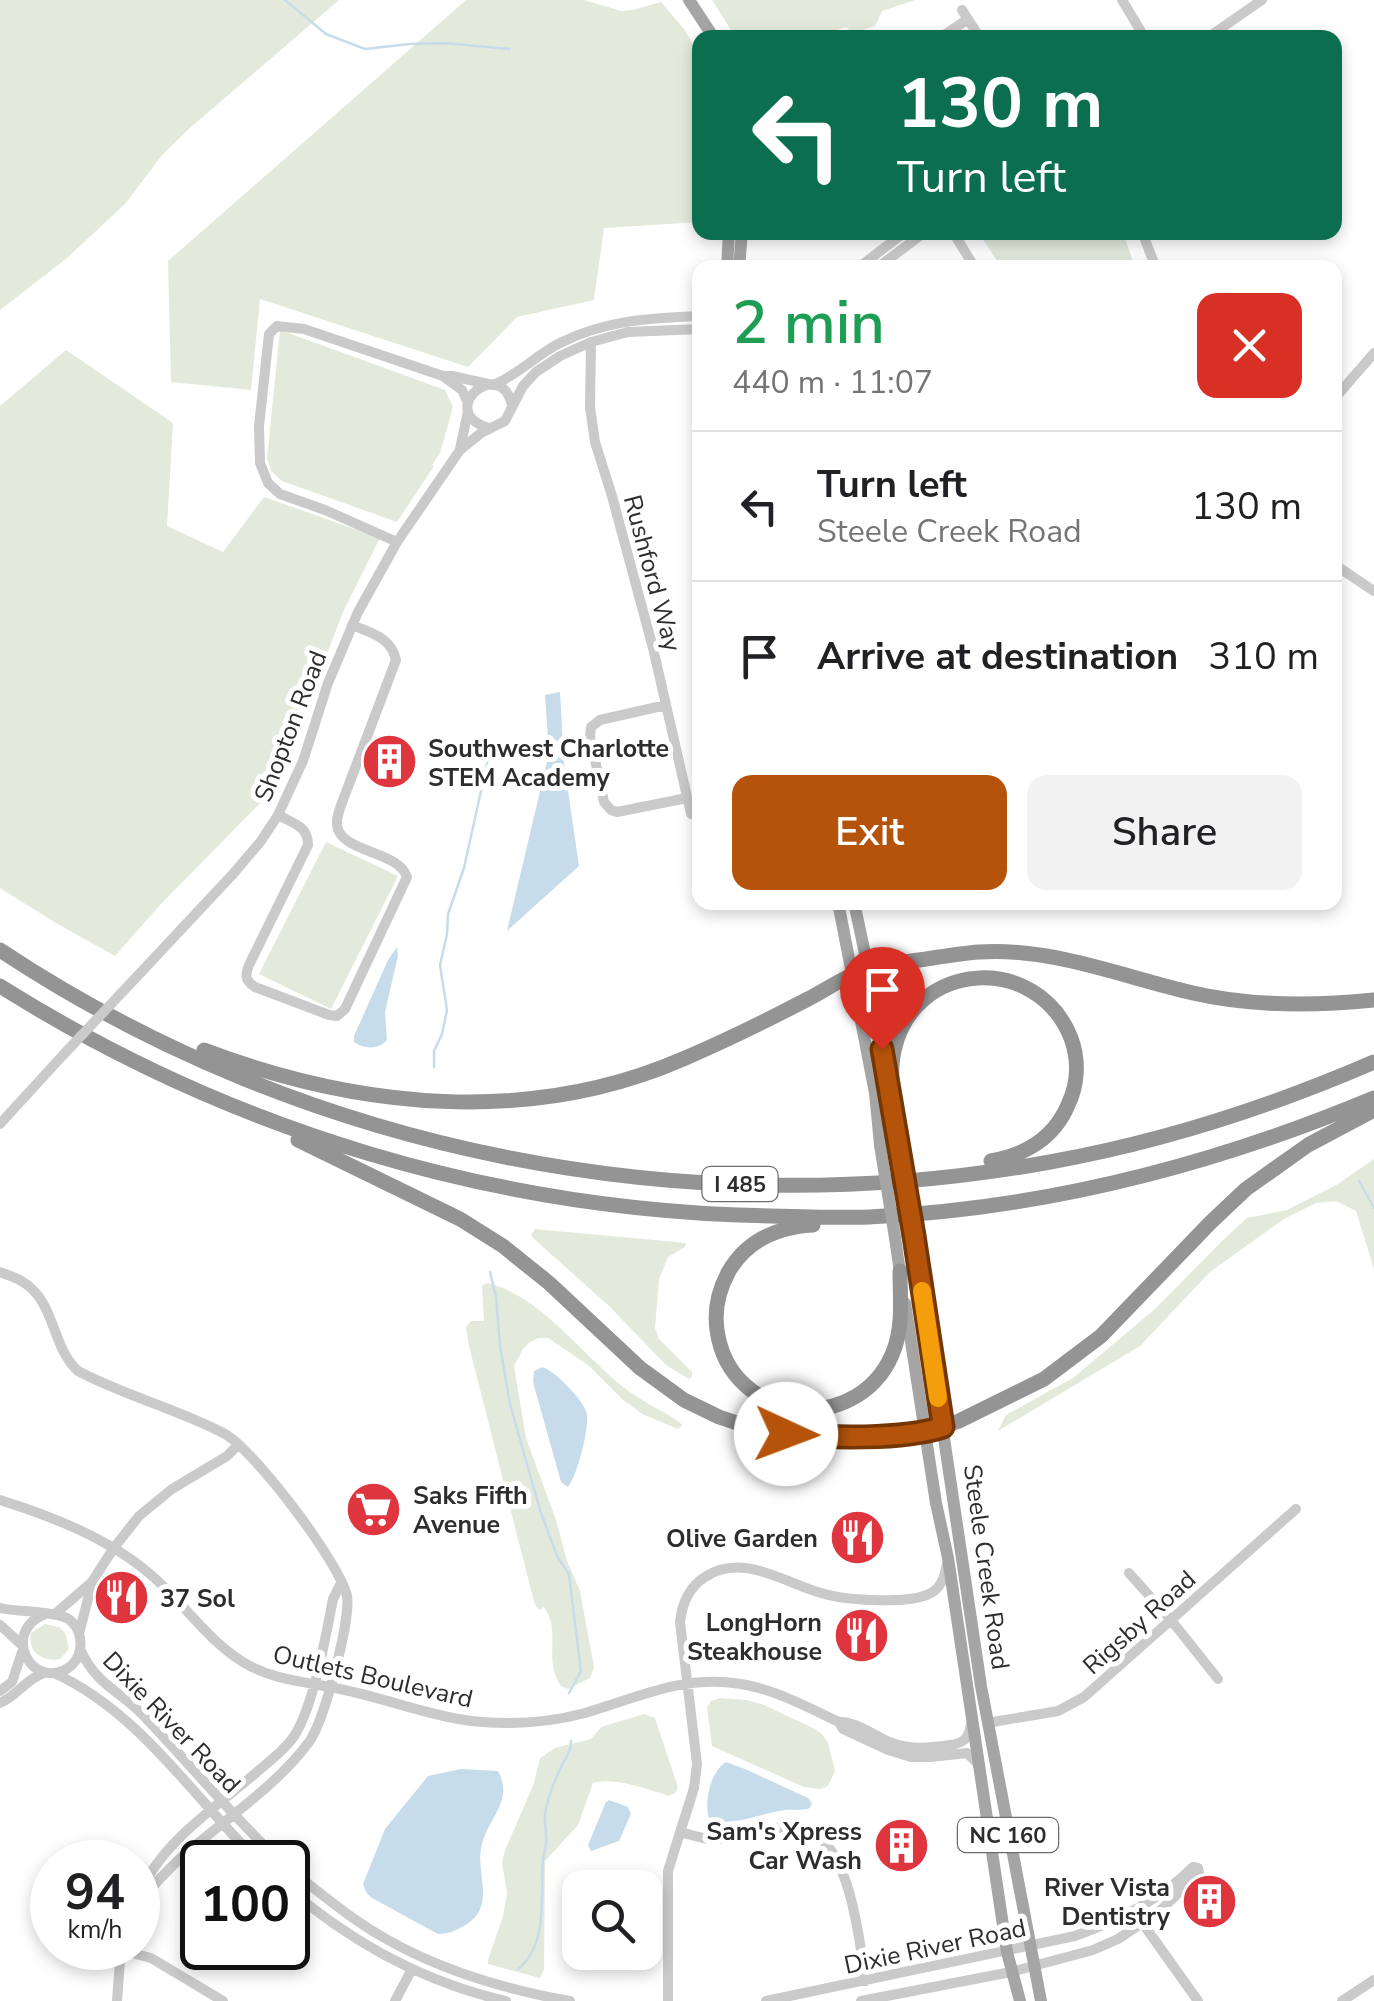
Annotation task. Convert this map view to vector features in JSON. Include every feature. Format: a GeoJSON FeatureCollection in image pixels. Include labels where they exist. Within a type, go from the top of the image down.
{"type":"FeatureCollection","features":[{"type":"Feature","properties":{"kind":"highway","name":"I 485"},"geometry":{"type":"LineString","coordinates":[[0,950],[133,1028],[317,1106],[432,1141],[528,1162],[732,1184],[840,1184],[970,1174],[1050,1162],[1207,1124],[1374,1062]]}},
{"type":"Feature","properties":{"kind":"highway"},"geometry":{"type":"LineString","coordinates":[[38,975],[204,1050],[281,1077],[374,1097],[474,1103],[543,1097],[649,1072],[712,1046],[861,971],[967,954],[1013,953],[1054,958],[1233,1000],[1304,1005],[1374,1000]]}},
{"type":"Feature","properties":{"kind":"highway"},"geometry":{"type":"LineString","coordinates":[[840,1184],[1005,1159],[1025,1152],[1044,1138],[1060,1122],[1070,1102],[1076,1069],[1070,1037],[1060,1016],[1017,982],[995,978],[952,983],[922,1002],[906,1022],[895,1048],[892,1077],[898,1144]]}},
{"type":"Feature","properties":{"kind":"highway","name":"I 485"},"geometry":{"type":"LineString","coordinates":[[0,986],[153,1071],[290,1129],[402,1165],[539,1195],[696,1213],[868,1217],[996,1204],[1114,1182],[1235,1150],[1374,1098]]}},
{"type":"Feature","properties":{"kind":"highway"},"geometry":{"type":"LineString","coordinates":[[220,1101],[482,1232],[549,1283],[655,1380],[700,1408],[738,1424],[814,1436],[925,1432],[1025,1389],[1062,1367],[1101,1336],[1186,1246],[1246,1190],[1308,1145],[1374,1110]]}},
{"type":"Feature","properties":{"kind":"highway"},"geometry":{"type":"LineString","coordinates":[[868,1217],[784,1228],[759,1239],[742,1254],[727,1274],[718,1300],[716,1326],[730,1366],[750,1390],[787,1407],[815,1409],[852,1399],[873,1383],[895,1348],[900,1321],[900,1270]]}},
{"type":"Feature","properties":{"kind":"main road"},"geometry":{"type":"LineString","coordinates":[[689,0],[709,30]]}},
{"type":"Feature","properties":{"kind":"main road","name":"Steele Creek Road"},"geometry":{"type":"LineString","coordinates":[[841,910],[861,971],[898,1144],[987,1723],[1041,2001]]}},
{"type":"Feature","properties":{"kind":"main road","name":"Steele Creek Road"},"geometry":{"type":"LineString","coordinates":[[855,910],[880,1144],[1007,1952],[1020,2001]]}},
{"type":"Feature","properties":{"kind":"main road"},"geometry":{"type":"LineString","coordinates":[[964,1674],[972,1680],[980,1721],[987,1723]]}},
{"type":"Feature","properties":{"kind":"street"},"geometry":{"type":"LineString","coordinates":[[1122,0],[1140,30]]}},
{"type":"Feature","properties":{"kind":"street"},"geometry":{"type":"LineString","coordinates":[[1219,30],[1262,0]]}},
{"type":"Feature","properties":{"kind":"street"},"geometry":{"type":"LineString","coordinates":[[949,30],[965,15],[975,30]]}},
{"type":"Feature","properties":{"kind":"street"},"geometry":{"type":"LineString","coordinates":[[868,260],[895,240]]}},
{"type":"Feature","properties":{"kind":"street"},"geometry":{"type":"LineString","coordinates":[[888,260],[914,240]]}},
{"type":"Feature","properties":{"kind":"street"},"geometry":{"type":"LineString","coordinates":[[468,406],[474,391],[510,378],[538,356],[590,330],[627,320],[692,316]]}},
{"type":"Feature","properties":{"kind":"street"},"geometry":{"type":"LineString","coordinates":[[397,542],[280,494],[268,483],[260,463],[259,426],[267,340],[277,326],[304,329],[443,376],[490,385],[507,392],[512,406]]}},
{"type":"Feature","properties":{"kind":"street"},"geometry":{"type":"LineString","coordinates":[[443,376],[462,390],[474,422],[489,428],[506,421],[523,386],[560,356],[628,332],[692,329]]}},
{"type":"Feature","properties":{"kind":"street","name":"Rushford Way"},"geometry":{"type":"LineString","coordinates":[[592,342],[590,406],[594,442],[622,532],[690,814]]}},
{"type":"Feature","properties":{"kind":"street"},"geometry":{"type":"LineString","coordinates":[[1342,390],[1374,353]]}},
{"type":"Feature","properties":{"kind":"street","name":"Shopton Road"},"geometry":{"type":"LineString","coordinates":[[460,450],[468,406]]}},
{"type":"Feature","properties":{"kind":"street","name":"Shopton Road"},"geometry":{"type":"LineString","coordinates":[[0,1124],[234,874],[278,816],[303,761],[328,683],[352,626],[397,542],[460,450],[489,428]]}},
{"type":"Feature","properties":{"kind":"street"},"geometry":{"type":"LineString","coordinates":[[1342,569],[1374,590]]}},
{"type":"Feature","properties":{"kind":"street"},"geometry":{"type":"LineString","coordinates":[[278,816],[302,828],[308,845],[246,978],[255,987],[337,1016],[346,1009],[407,876],[402,866],[346,840],[336,822],[396,660],[388,642],[352,626]]}},
{"type":"Feature","properties":{"kind":"street"},"geometry":{"type":"LineString","coordinates":[[666,705],[600,720],[591,727],[604,802],[610,810],[618,812],[687,798]]}},
{"type":"Feature","properties":{"kind":"street"},"geometry":{"type":"LineString","coordinates":[[0,1272],[35,1292],[51,1317],[60,1347],[78,1371],[228,1435],[249,1454],[328,1555],[347,1600],[322,1717],[310,1740],[284,1770],[160,1879]]}},
{"type":"Feature","properties":{"kind":"street"},"geometry":{"type":"LineString","coordinates":[[0,1703],[34,1677],[74,1663],[92,1582],[113,1548],[155,1501],[218,1462],[238,1444]]}},
{"type":"Feature","properties":{"kind":"street","name":"Outlets Boulevard"},"geometry":{"type":"LineString","coordinates":[[0,1500],[61,1522],[113,1548],[147,1571],[242,1662],[269,1674],[447,1717],[515,1723],[569,1716],[688,1683],[730,1682],[784,1696],[899,1746],[920,1748],[961,1742],[972,1723]]}},
{"type":"Feature","properties":{"kind":"street","name":"Rigsby Road"},"geometry":{"type":"LineString","coordinates":[[987,1723],[1072,1706],[1296,1510]]}},
{"type":"Feature","properties":{"kind":"street"},"geometry":{"type":"LineString","coordinates":[[668,2001],[668,1871],[696,1772],[680,1627],[690,1592],[709,1574],[745,1567],[834,1596],[878,1600],[928,1594],[942,1581],[948,1558]]}},
{"type":"Feature","properties":{"kind":"street"},"geometry":{"type":"LineString","coordinates":[[1129,1573],[1218,1680]]}},
{"type":"Feature","properties":{"kind":"street"},"geometry":{"type":"LineString","coordinates":[[0,1691],[12,1682],[30,1622],[50,1614],[92,1582]]}},
{"type":"Feature","properties":{"kind":"street"},"geometry":{"type":"LineString","coordinates":[[160,1860],[294,1736],[305,1715],[340,1583]]}},
{"type":"Feature","properties":{"kind":"street"},"geometry":{"type":"LineString","coordinates":[[0,1608],[70,1620],[80,1634]]}},
{"type":"Feature","properties":{"kind":"street"},"geometry":{"type":"LineString","coordinates":[[0,1624],[32,1666],[50,1673]]}},
{"type":"Feature","properties":{"kind":"street","name":"Dixie River Road"},"geometry":{"type":"LineString","coordinates":[[80,1649],[93,1673],[141,1713],[259,1840]]}},
{"type":"Feature","properties":{"kind":"street","name":"Dixie River Road"},"geometry":{"type":"LineString","coordinates":[[50,1673],[112,1707],[238,1840]]}},
{"type":"Feature","properties":{"kind":"street","name":"Outlets Boulevard"},"geometry":{"type":"LineString","coordinates":[[839,1722],[843,1729],[894,1752],[917,1758],[967,1753],[978,1764]]}},
{"type":"Feature","properties":{"kind":"street"},"geometry":{"type":"LineString","coordinates":[[680,1832],[726,1839],[794,1826],[814,1833],[844,1874],[866,1981]]}},
{"type":"Feature","properties":{"kind":"street","name":"Dixie River Road"},"geometry":{"type":"LineString","coordinates":[[766,2001],[1075,1936],[1157,1898],[1198,1868],[1195,1877],[1163,1908],[1118,1939],[1093,1950],[1011,1972],[861,2001]]}},
{"type":"Feature","properties":{"kind":"street"},"geometry":{"type":"LineString","coordinates":[[310,1885],[355,1920],[409,1951],[488,1982],[570,2001]]}},
{"type":"Feature","properties":{"kind":"street"},"geometry":{"type":"LineString","coordinates":[[310,1905],[350,1937],[412,1970],[463,1990],[506,2001]]}},
{"type":"Feature","properties":{"kind":"street"},"geometry":{"type":"LineString","coordinates":[[1134,1910],[1198,2001]]}},
{"type":"Feature","properties":{"kind":"street"},"geometry":{"type":"LineString","coordinates":[[160,1963],[223,2001]]}},
{"type":"Feature","properties":{"kind":"street"},"geometry":{"type":"LineString","coordinates":[[117,2001],[119,1970]]}},
{"type":"Feature","properties":{"kind":"street"},"geometry":{"type":"LineString","coordinates":[[395,2001],[412,1970]]}},
{"type":"Feature","properties":{"kind":"street"},"geometry":{"type":"LineString","coordinates":[[1342,2001],[1374,1980]]}},
{"type":"Feature","properties":{"kind":"green space"},"geometry":{"type":"Polygon","coordinates":[[[0,0],[339,0],[191,127],[162,155],[126,203],[67,258],[0,310],[0,0]]]}},
{"type":"Feature","properties":{"kind":"green space"},"geometry":{"type":"Polygon","coordinates":[[[466,0],[584,0],[621,11],[661,2],[692,43],[692,222],[604,228],[594,300],[517,317],[468,367],[260,299],[251,390],[171,382],[168,261],[466,0]]]}},
{"type":"Feature","properties":{"kind":"green space"},"geometry":{"type":"Polygon","coordinates":[[[712,0],[915,0],[882,11],[875,26],[862,30],[731,30],[712,0]]]}},
{"type":"Feature","properties":{"kind":"green space"},"geometry":{"type":"Polygon","coordinates":[[[984,240],[1125,240],[1133,260],[996,260],[984,240]]]}},
{"type":"Feature","properties":{"kind":"green space"},"geometry":{"type":"Polygon","coordinates":[[[280,330],[445,390],[453,407],[440,453],[397,522],[282,481],[271,471],[267,458],[280,330]]]}},
{"type":"Feature","properties":{"kind":"green space"},"geometry":{"type":"Polygon","coordinates":[[[66,350],[173,423],[167,526],[223,552],[264,497],[380,538],[343,612],[320,672],[302,694],[286,749],[264,799],[115,956],[0,888],[0,406],[66,350]]]}},
{"type":"Feature","properties":{"kind":"green space"},"geometry":{"type":"Polygon","coordinates":[[[326,842],[398,876],[331,1009],[259,974],[326,842]]]}},
{"type":"Feature","properties":{"kind":"green space"},"geometry":{"type":"Polygon","coordinates":[[[1374,1159],[1374,1269],[1356,1211],[1336,1201],[1316,1203],[1284,1219],[1210,1272],[1140,1346],[998,1431],[1006,1415],[1073,1378],[1155,1309],[1247,1218],[1287,1210],[1338,1184],[1374,1159]]]}},
{"type":"Feature","properties":{"kind":"green space"},"geometry":{"type":"Polygon","coordinates":[[[535,1229],[686,1243],[668,1257],[659,1279],[655,1328],[659,1339],[692,1372],[692,1377],[689,1379],[666,1365],[609,1306],[533,1238],[535,1229]]]}},
{"type":"Feature","properties":{"kind":"green space"},"geometry":{"type":"Polygon","coordinates":[[[488,1283],[543,1313],[623,1387],[683,1425],[678,1429],[642,1414],[588,1365],[548,1338],[529,1343],[514,1366],[526,1438],[580,1591],[594,1667],[590,1678],[568,1689],[561,1686],[553,1665],[549,1615],[534,1602],[469,1346],[466,1327],[471,1321],[484,1321],[482,1285],[488,1283]]]}},
{"type":"Feature","properties":{"kind":"green space"},"geometry":{"type":"Polygon","coordinates":[[[45,1624],[59,1627],[65,1633],[69,1649],[60,1659],[42,1657],[31,1646],[31,1633],[45,1624]]]}},
{"type":"Feature","properties":{"kind":"green space"},"geometry":{"type":"Polygon","coordinates":[[[720,1698],[764,1705],[822,1734],[835,1771],[828,1786],[804,1787],[712,1746],[707,1707],[720,1698]]]}},
{"type":"Feature","properties":{"kind":"green space"},"geometry":{"type":"Polygon","coordinates":[[[644,1714],[655,1718],[678,1787],[675,1793],[669,1796],[621,1783],[593,1783],[578,1825],[545,1861],[544,1970],[540,1978],[488,1964],[507,1893],[502,1863],[505,1850],[533,1786],[540,1758],[555,1748],[591,1739],[601,1727],[644,1714]]]}},
{"type":"Feature","properties":{"kind":"water"},"geometry":{"type":"Polygon","coordinates":[[[560,692],[564,763],[579,866],[507,931],[549,753],[545,695],[560,692]]]}},
{"type":"Feature","properties":{"kind":"water"},"geometry":{"type":"Polygon","coordinates":[[[397,947],[385,1012],[387,1040],[375,1047],[362,1046],[354,1042],[354,1036],[397,947]]]}},
{"type":"Feature","properties":{"kind":"water"},"geometry":{"type":"Polygon","coordinates":[[[542,1367],[567,1386],[586,1411],[582,1450],[568,1487],[561,1482],[533,1382],[534,1371],[542,1367]]]}},
{"type":"Feature","properties":{"kind":"water"},"geometry":{"type":"Polygon","coordinates":[[[726,1762],[808,1798],[810,1808],[737,1821],[709,1819],[710,1787],[726,1762]]]}},
{"type":"Feature","properties":{"kind":"water"},"geometry":{"type":"Polygon","coordinates":[[[461,1769],[498,1771],[502,1800],[482,1844],[481,1907],[467,1924],[438,1934],[372,1898],[363,1884],[385,1829],[428,1776],[461,1769]]]}},
{"type":"Feature","properties":{"kind":"water"},"geometry":{"type":"Polygon","coordinates":[[[609,1800],[628,1807],[631,1814],[619,1841],[591,1851],[588,1845],[609,1800]]]}},
{"type":"Feature","properties":{"kind":"waterway"},"geometry":{"type":"LineString","coordinates":[[285,0],[326,34],[365,49],[443,43],[510,49]]}},
{"type":"Feature","properties":{"kind":"waterway"},"geometry":{"type":"LineString","coordinates":[[434,1067],[434,1051],[447,1010],[440,965],[448,914],[464,868],[492,741]]}},
{"type":"Feature","properties":{"kind":"waterway"},"geometry":{"type":"LineString","coordinates":[[1359,1181],[1374,1208]]}},
{"type":"Feature","properties":{"kind":"waterway"},"geometry":{"type":"LineString","coordinates":[[490,1272],[510,1404],[540,1510],[557,1556],[569,1574],[581,1671],[569,1693]]}},
{"type":"Feature","properties":{"kind":"waterway"},"geometry":{"type":"LineString","coordinates":[[518,1969],[528,1959],[539,1933],[545,1813],[571,1741]]}},
{"type":"Feature","properties":{"kind":"slow traffic"},"geometry":{"type":"LineString","coordinates":[[922,1291],[938,1398]]}},
{"type":"Feature","properties":{"kind":"place","name":"Southwest Charlotte STEM Academy"},"geometry":{"type":"Point","coordinates":[389,762]}},
{"type":"Feature","properties":{"kind":"place","name":"Saks Fifth Avenue"},"geometry":{"type":"Point","coordinates":[374,1509]}},
{"type":"Feature","properties":{"kind":"place","name":"Olive Garden"},"geometry":{"type":"Point","coordinates":[857,1538]}},
{"type":"Feature","properties":{"kind":"place","name":"37 Sol"},"geometry":{"type":"Point","coordinates":[121,1598]}},
{"type":"Feature","properties":{"kind":"place","name":"LongHorn Steakhouse"},"geometry":{"type":"Point","coordinates":[861,1636]}},
{"type":"Feature","properties":{"kind":"place","name":"Sam's Xpress Car Wash"},"geometry":{"type":"Point","coordinates":[901,1845]}},
{"type":"Feature","properties":{"kind":"place","name":"River Vista Dentistry"},"geometry":{"type":"Point","coordinates":[1209,1901]}},
{"type":"Feature","properties":{"kind":"route"},"geometry":{"type":"LineString","coordinates":[[786,1434],[905,1434],[943,1427],[882,1049]]}}]}
